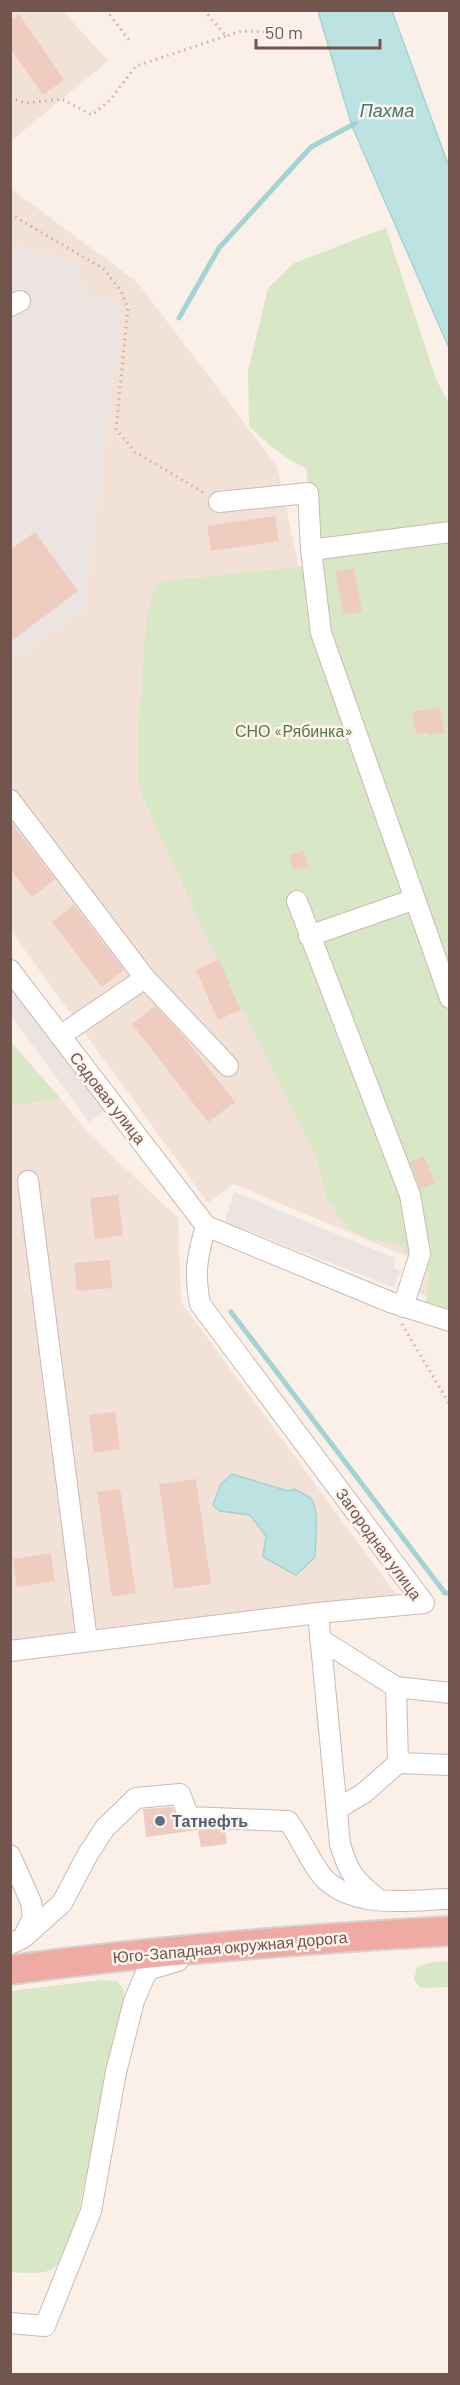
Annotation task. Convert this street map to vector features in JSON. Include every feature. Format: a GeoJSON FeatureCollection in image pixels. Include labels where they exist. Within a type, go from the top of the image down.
{"type":"FeatureCollection","features":[{"type":"Feature","properties":{"kind":"highway","name":"Юго-Западная окружная дорога"},"geometry":{"type":"LineString","coordinates":[[15,1944],[450,1914]]}},
{"type":"Feature","properties":{"kind":"highway","name":"Юго-Западная окружная дорога"},"geometry":{"type":"LineString","coordinates":[[10,1970],[131,1955],[315,1938],[450,1931]]}},
{"type":"Feature","properties":{"kind":"street"},"geometry":{"type":"LineString","coordinates":[[219,502],[308,494],[311,550],[321,633],[450,998]]}},
{"type":"Feature","properties":{"kind":"street"},"geometry":{"type":"LineString","coordinates":[[311,550],[450,532]]}},
{"type":"Feature","properties":{"kind":"street"},"geometry":{"type":"LineString","coordinates":[[10,800],[145,978],[228,1066]]}},
{"type":"Feature","properties":{"kind":"street"},"geometry":{"type":"LineString","coordinates":[[309,936],[415,899]]}},
{"type":"Feature","properties":{"kind":"street"},"geometry":{"type":"LineString","coordinates":[[297,901],[410,1195],[420,1254],[396,1305]]}},
{"type":"Feature","properties":{"kind":"street","name":"Садовая улица"},"geometry":{"type":"LineString","coordinates":[[10,970],[206,1226]]}},
{"type":"Feature","properties":{"kind":"street"},"geometry":{"type":"LineString","coordinates":[[60,1036],[145,978]]}},
{"type":"Feature","properties":{"kind":"street"},"geometry":{"type":"LineString","coordinates":[[28,1181],[87,1641]]}},
{"type":"Feature","properties":{"kind":"street"},"geometry":{"type":"LineString","coordinates":[[206,1226],[396,1305],[450,1322]]}},
{"type":"Feature","properties":{"kind":"street","name":"Загородная улица"},"geometry":{"type":"LineString","coordinates":[[10,1651],[318,1613],[424,1603],[200,1304],[196,1282],[196,1257],[206,1226]]}},
{"type":"Feature","properties":{"kind":"street"},"geometry":{"type":"LineString","coordinates":[[318,1613],[340,1844],[347,1868],[363,1887],[378,1899]]}},
{"type":"Feature","properties":{"kind":"street"},"geometry":{"type":"LineString","coordinates":[[321,1639],[396,1687],[450,1693]]}},
{"type":"Feature","properties":{"kind":"street"},"geometry":{"type":"LineString","coordinates":[[396,1687],[398,1763]]}},
{"type":"Feature","properties":{"kind":"street"},"geometry":{"type":"LineString","coordinates":[[337,1809],[364,1793],[398,1763],[450,1765]]}},
{"type":"Feature","properties":{"kind":"street"},"geometry":{"type":"LineString","coordinates":[[15,1944],[62,1903],[105,1827],[136,1798],[180,1794],[189,1817],[288,1821],[321,1874],[337,1890],[358,1898],[450,1899]]}},
{"type":"Feature","properties":{"kind":"street"},"geometry":{"type":"LineString","coordinates":[[10,1855],[31,1902],[33,1917],[15,1944]]}},
{"type":"Feature","properties":{"kind":"street"},"geometry":{"type":"LineString","coordinates":[[10,2323],[45,2326],[91,2211],[116,2072],[134,2001],[145,1975],[158,1965],[197,1958],[228,1946]]}},
{"type":"Feature","properties":{"kind":"path"},"geometry":{"type":"LineString","coordinates":[[106,10],[129,40]]}},
{"type":"Feature","properties":{"kind":"path"},"geometry":{"type":"LineString","coordinates":[[204,10],[226,36]]}},
{"type":"Feature","properties":{"kind":"path"},"geometry":{"type":"LineString","coordinates":[[10,98],[26,103],[62,99],[92,115],[110,100],[136,66],[242,32],[303,33]]}},
{"type":"Feature","properties":{"kind":"path"},"geometry":{"type":"LineString","coordinates":[[10,214],[104,269],[121,291],[128,308],[116,429],[135,452],[219,502]]}},
{"type":"Feature","properties":{"kind":"path"},"geometry":{"type":"LineString","coordinates":[[396,1305],[450,1406]]}},
{"type":"Feature","properties":{"kind":"shaded area"},"geometry":{"type":"Polygon","coordinates":[[[11,11],[63,11],[108,61],[11,141],[11,11]]]}},
{"type":"Feature","properties":{"kind":"shaded area"},"geometry":{"type":"Polygon","coordinates":[[[10,188],[137,282],[277,466],[321,670],[449,1302],[421,1294],[408,1257],[234,1184],[208,1203],[11,931],[11,661],[84,608],[122,305],[87,295],[74,261],[11,245],[10,188]]]}},
{"type":"Feature","properties":{"kind":"shaded area"},"geometry":{"type":"Polygon","coordinates":[[[11,245],[74,261],[87,295],[122,305],[84,608],[11,661],[11,245]]]}},
{"type":"Feature","properties":{"kind":"shaded area"},"geometry":{"type":"Polygon","coordinates":[[[11,987],[104,1111],[89,1122],[11,1016],[11,987]]]}},
{"type":"Feature","properties":{"kind":"shaded area"},"geometry":{"type":"Polygon","coordinates":[[[61,1099],[88,1133],[178,1218],[181,1302],[409,1612],[11,1658],[10,1106],[61,1099]]]}},
{"type":"Feature","properties":{"kind":"shaded area"},"geometry":{"type":"Polygon","coordinates":[[[234,1192],[395,1258],[393,1268],[401,1271],[393,1287],[225,1222],[234,1192]]]}},
{"type":"Feature","properties":{"kind":"green space","name":"СНО «Рябинка»"},"geometry":{"type":"Polygon","coordinates":[[[386,228],[436,379],[449,404],[449,1317],[424,1313],[430,1273],[415,1266],[400,1244],[370,1239],[348,1229],[327,1198],[316,1157],[207,938],[139,789],[139,720],[147,615],[157,582],[319,565],[306,468],[276,450],[249,426],[248,371],[268,288],[294,263],[386,228]]]}},
{"type":"Feature","properties":{"kind":"green space"},"geometry":{"type":"Polygon","coordinates":[[[11,1042],[61,1099],[11,1106],[11,1042]]]}},
{"type":"Feature","properties":{"kind":"green space"},"geometry":{"type":"Polygon","coordinates":[[[449,1961],[449,1987],[421,1988],[414,1980],[417,1967],[428,1963],[449,1961]]]}},
{"type":"Feature","properties":{"kind":"green space"},"geometry":{"type":"Polygon","coordinates":[[[102,1980],[117,1981],[123,1988],[124,1997],[73,2238],[62,2259],[50,2270],[34,2273],[11,2272],[10,1991],[102,1980]]]}},
{"type":"Feature","properties":{"kind":"water","name":"Пахма"},"geometry":{"type":"Polygon","coordinates":[[[318,11],[392,11],[449,167],[449,348],[352,126],[318,11]]]}},
{"type":"Feature","properties":{"kind":"water"},"geometry":{"type":"Polygon","coordinates":[[[232,1474],[288,1491],[294,1489],[311,1499],[316,1518],[315,1557],[296,1575],[263,1557],[266,1536],[250,1515],[220,1511],[213,1505],[221,1484],[232,1474]]]}},
{"type":"Feature","properties":{"kind":"building"},"geometry":{"type":"Polygon","coordinates":[[[19,14],[64,80],[43,95],[10,48],[10,20],[19,14]]]}},
{"type":"Feature","properties":{"kind":"building"},"geometry":{"type":"Polygon","coordinates":[[[275,516],[279,541],[211,551],[207,526],[275,516]]]}},
{"type":"Feature","properties":{"kind":"building"},"geometry":{"type":"Polygon","coordinates":[[[35,532],[78,591],[10,642],[10,550],[35,532]]]}},
{"type":"Feature","properties":{"kind":"building"},"geometry":{"type":"Polygon","coordinates":[[[354,568],[362,612],[343,615],[335,571],[354,568]]]}},
{"type":"Feature","properties":{"kind":"building"},"geometry":{"type":"Polygon","coordinates":[[[440,708],[445,733],[416,734],[412,712],[440,708]]]}},
{"type":"Feature","properties":{"kind":"building"},"geometry":{"type":"Polygon","coordinates":[[[10,821],[55,879],[32,897],[10,869],[10,821]]]}},
{"type":"Feature","properties":{"kind":"building"},"geometry":{"type":"Polygon","coordinates":[[[304,851],[308,866],[293,870],[289,855],[304,851]]]}},
{"type":"Feature","properties":{"kind":"building"},"geometry":{"type":"Polygon","coordinates":[[[74,905],[124,970],[102,987],[52,922],[74,905]]]}},
{"type":"Feature","properties":{"kind":"building"},"geometry":{"type":"Polygon","coordinates":[[[219,960],[241,1010],[218,1020],[196,970],[219,960]]]}},
{"type":"Feature","properties":{"kind":"building"},"geometry":{"type":"Polygon","coordinates":[[[155,1006],[185,1038],[235,1102],[208,1122],[132,1024],[155,1006]]]}},
{"type":"Feature","properties":{"kind":"building"},"geometry":{"type":"Polygon","coordinates":[[[424,1156],[435,1183],[421,1189],[410,1162],[424,1156]]]}},
{"type":"Feature","properties":{"kind":"building"},"geometry":{"type":"Polygon","coordinates":[[[118,1195],[123,1235],[95,1239],[90,1198],[118,1195]]]}},
{"type":"Feature","properties":{"kind":"building"},"geometry":{"type":"Polygon","coordinates":[[[110,1260],[112,1288],[77,1291],[74,1263],[110,1260]]]}},
{"type":"Feature","properties":{"kind":"building"},"geometry":{"type":"Polygon","coordinates":[[[115,1412],[120,1449],[94,1453],[89,1415],[115,1412]]]}},
{"type":"Feature","properties":{"kind":"building"},"geometry":{"type":"Polygon","coordinates":[[[196,1479],[211,1584],[174,1589],[159,1484],[196,1479]]]}},
{"type":"Feature","properties":{"kind":"building"},"geometry":{"type":"Polygon","coordinates":[[[120,1489],[136,1593],[112,1597],[97,1492],[120,1489]]]}},
{"type":"Feature","properties":{"kind":"building"},"geometry":{"type":"Polygon","coordinates":[[[51,1553],[55,1581],[17,1587],[13,1559],[51,1553]]]}},
{"type":"Feature","properties":{"kind":"building"},"geometry":{"type":"Polygon","coordinates":[[[172,1807],[183,1827],[225,1830],[227,1844],[201,1847],[198,1830],[146,1837],[143,1809],[172,1807]]]}},
{"type":"Feature","properties":{"kind":"waterway"},"geometry":{"type":"LineString","coordinates":[[179,318],[219,248],[311,147],[356,123]]}},
{"type":"Feature","properties":{"kind":"waterway"},"geometry":{"type":"LineString","coordinates":[[231,1312],[445,1593],[450,1593]]}},
{"type":"Feature","properties":{"kind":"place","name":"Татнефть"},"geometry":{"type":"Point","coordinates":[160,1821]}}]}
